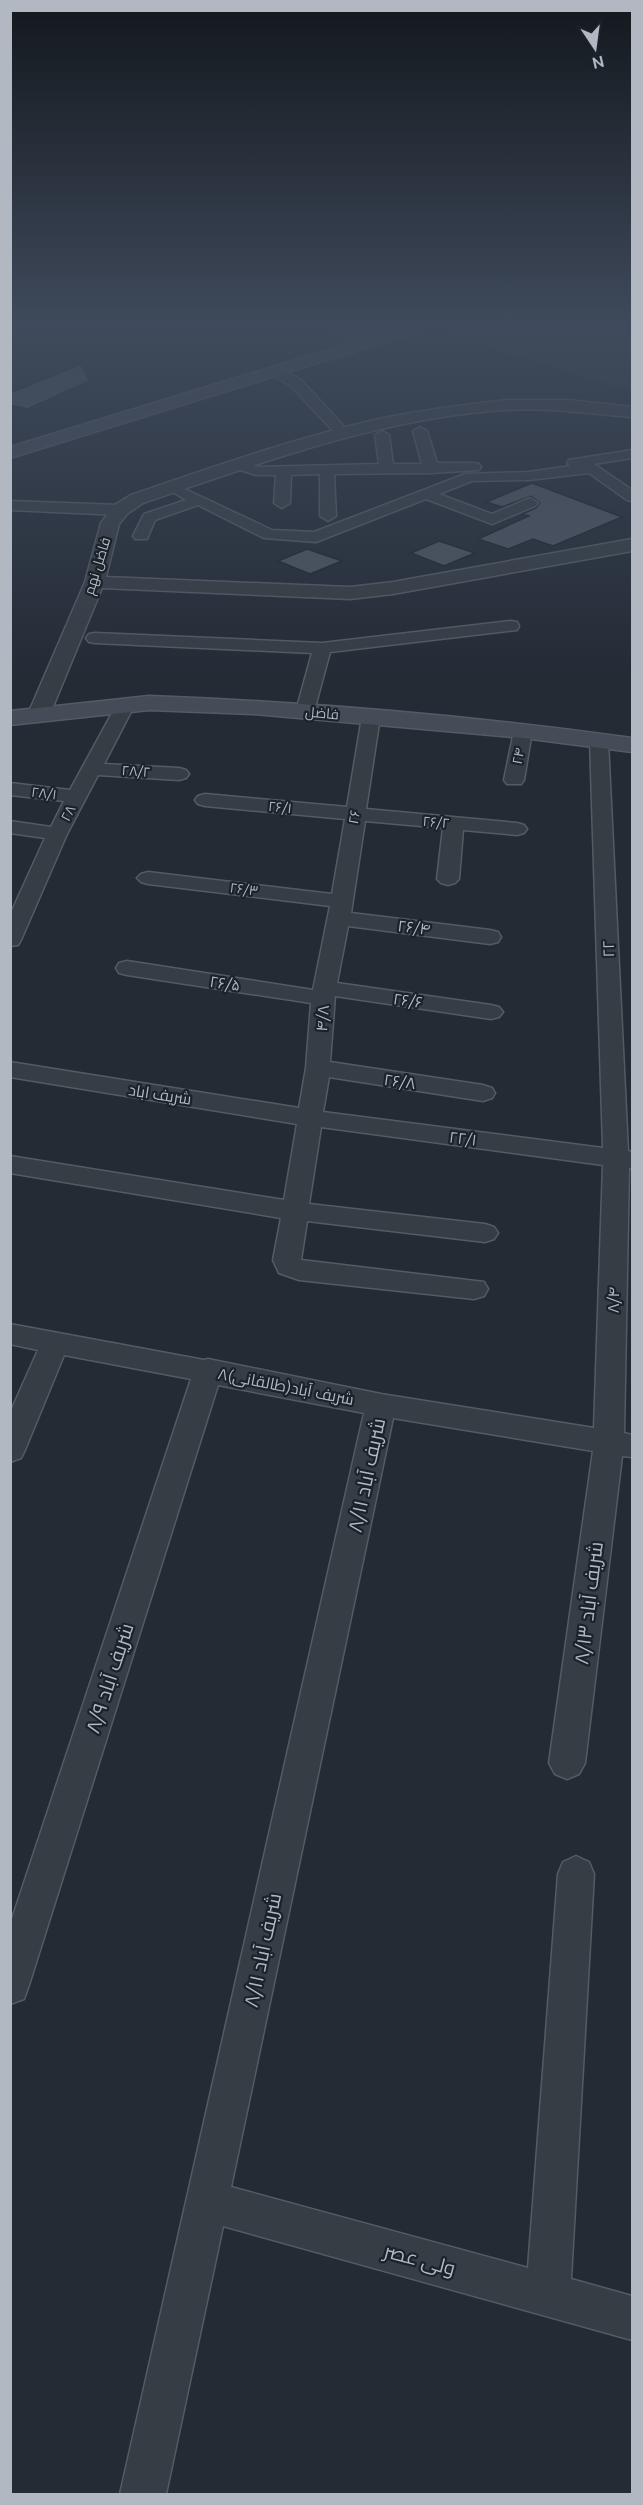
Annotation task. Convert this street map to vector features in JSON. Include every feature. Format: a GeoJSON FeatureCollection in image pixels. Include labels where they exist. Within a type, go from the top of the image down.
{"type":"FeatureCollection","features":[{"type":"Feature","properties":{"kind":"main road"},"geometry":{"type":"LineString","coordinates":[[10,453],[36,445]]}},
{"type":"Feature","properties":{"kind":"main road","name":"فاضل"},"geometry":{"type":"LineString","coordinates":[[10,718],[126,704],[253,707],[523,731],[633,745]]}},
{"type":"Feature","properties":{"kind":"street"},"geometry":{"type":"LineString","coordinates":[[10,505],[120,510],[136,499],[302,445]]}},
{"type":"Feature","properties":{"kind":"street"},"geometry":{"type":"LineString","coordinates":[[383,445],[387,469]]}},
{"type":"Feature","properties":{"kind":"street"},"geometry":{"type":"LineString","coordinates":[[424,445],[431,469]]}},
{"type":"Feature","properties":{"kind":"street"},"geometry":{"type":"LineString","coordinates":[[542,467],[633,454]]}},
{"type":"Feature","properties":{"kind":"street"},"geometry":{"type":"LineString","coordinates":[[239,465],[256,471],[431,469],[493,465]]}},
{"type":"Feature","properties":{"kind":"street"},"geometry":{"type":"LineString","coordinates":[[172,487],[269,535],[316,537],[470,477],[529,476],[592,468],[633,497]]}},
{"type":"Feature","properties":{"kind":"street"},"geometry":{"type":"LineString","coordinates":[[282,503],[284,470]]}},
{"type":"Feature","properties":{"kind":"street"},"geometry":{"type":"LineString","coordinates":[[327,470],[328,516]]}},
{"type":"Feature","properties":{"kind":"street"},"geometry":{"type":"LineString","coordinates":[[425,494],[492,519],[530,503]]}},
{"type":"Feature","properties":{"kind":"street"},"geometry":{"type":"LineString","coordinates":[[141,537],[149,517],[199,500]]}},
{"type":"Feature","properties":{"kind":"street","name":"فاضل نهم"},"geometry":{"type":"LineString","coordinates":[[39,714],[95,582],[110,523],[120,510]]}},
{"type":"Feature","properties":{"kind":"street"},"geometry":{"type":"LineString","coordinates":[[95,582],[350,593],[393,588],[633,545]]}},
{"type":"Feature","properties":{"kind":"street"},"geometry":{"type":"LineString","coordinates":[[94,638],[322,648],[511,626]]}},
{"type":"Feature","properties":{"kind":"street"},"geometry":{"type":"LineString","coordinates":[[305,711],[322,648]]}},
{"type":"Feature","properties":{"kind":"street","name":"۲۸"},"geometry":{"type":"LineString","coordinates":[[13,930],[57,834],[126,704]]}},
{"type":"Feature","properties":{"kind":"street","name":"۲۶"},"geometry":{"type":"LineString","coordinates":[[339,909],[371,717]]}},
{"type":"Feature","properties":{"kind":"street","name":"۲۴"},"geometry":{"type":"LineString","coordinates":[[514,780],[523,731]]}},
{"type":"Feature","properties":{"kind":"street","name":"۲۲"},"geometry":{"type":"LineString","coordinates":[[599,741],[625,1158]]}},
{"type":"Feature","properties":{"kind":"street","name":"۲۸/۲"},"geometry":{"type":"LineString","coordinates":[[92,769],[179,774]]}},
{"type":"Feature","properties":{"kind":"street","name":"۲۸/۱"},"geometry":{"type":"LineString","coordinates":[[10,789],[77,797]]}},
{"type":"Feature","properties":{"kind":"street","name":"۲۶/۱"},"geometry":{"type":"LineString","coordinates":[[205,800],[354,814]]}},
{"type":"Feature","properties":{"kind":"street","name":"۲۶/۲"},"geometry":{"type":"LineString","coordinates":[[354,814],[517,830]]}},
{"type":"Feature","properties":{"kind":"street"},"geometry":{"type":"LineString","coordinates":[[448,879],[453,824]]}},
{"type":"Feature","properties":{"kind":"street"},"geometry":{"type":"LineString","coordinates":[[10,828],[57,834]]}},
{"type":"Feature","properties":{"kind":"street","name":"۲۶/۳"},"geometry":{"type":"LineString","coordinates":[[148,878],[339,909]]}},
{"type":"Feature","properties":{"kind":"street","name":"۲۶/۴"},"geometry":{"type":"LineString","coordinates":[[339,909],[490,937]]}},
{"type":"Feature","properties":{"kind":"street","name":"۴/۸"},"geometry":{"type":"LineString","coordinates":[[339,909],[324,993],[318,1068],[287,1260],[289,1266],[299,1270],[474,1289]]}},
{"type":"Feature","properties":{"kind":"street","name":"۲۶/۵"},"geometry":{"type":"LineString","coordinates":[[127,969],[324,993]]}},
{"type":"Feature","properties":{"kind":"street","name":"۲۶/۶"},"geometry":{"type":"LineString","coordinates":[[324,993],[491,1012]]}},
{"type":"Feature","properties":{"kind":"street","name":"۲۶/۸"},"geometry":{"type":"LineString","coordinates":[[318,1068],[483,1093]]}},
{"type":"Feature","properties":{"kind":"street","name":"شریف اباد"},"geometry":{"type":"LineString","coordinates":[[10,1069],[310,1118]]}},
{"type":"Feature","properties":{"kind":"street","name":"۲۲/۱"},"geometry":{"type":"LineString","coordinates":[[310,1118],[625,1158]]}},
{"type":"Feature","properties":{"kind":"street","name":"۸/۴"},"geometry":{"type":"LineString","coordinates":[[621,1444],[625,1158]]}},
{"type":"Feature","properties":{"kind":"street"},"geometry":{"type":"LineString","coordinates":[[10,1164],[295,1211],[485,1233]]}},
{"type":"Feature","properties":{"kind":"street","name":"۸شریف آباد(طالقانی)"},"geometry":{"type":"LineString","coordinates":[[10,1334],[208,1370],[381,1405],[621,1444]]}},
{"type":"Feature","properties":{"kind":"street"},"geometry":{"type":"LineString","coordinates":[[10,1450],[55,1342]]}},
{"type":"Feature","properties":{"kind":"street","name":"شریف آباد ۸/۹"},"geometry":{"type":"LineString","coordinates":[[10,1985],[208,1370]]}},
{"type":"Feature","properties":{"kind":"street","name":"شریف آباد ۸/۱۱"},"geometry":{"type":"LineString","coordinates":[[143,2494],[381,1405]]}},
{"type":"Feature","properties":{"kind":"street","name":"شریف آباد ۸/۱۳"},"geometry":{"type":"LineString","coordinates":[[567,1763],[621,1444]]}},
{"type":"Feature","properties":{"kind":"street"},"geometry":{"type":"LineString","coordinates":[[548,2294],[576,1874]]}},
{"type":"Feature","properties":{"kind":"street","name":"ولی عصر"},"geometry":{"type":"LineString","coordinates":[[207,2201],[633,2318]]}},
{"type":"Feature","properties":{"kind":"building"},"geometry":{"type":"Polygon","coordinates":[[[532,483],[622,517],[553,546],[533,539],[508,549],[478,539],[529,516],[522,514],[536,508],[540,503],[531,496],[502,507],[486,502],[532,483]]]}},
{"type":"Feature","properties":{"kind":"building"},"geometry":{"type":"Polygon","coordinates":[[[439,541],[475,553],[444,566],[411,553],[439,541]]]}},
{"type":"Feature","properties":{"kind":"building"},"geometry":{"type":"Polygon","coordinates":[[[307,549],[342,561],[310,574],[278,561],[307,549]]]}}]}
